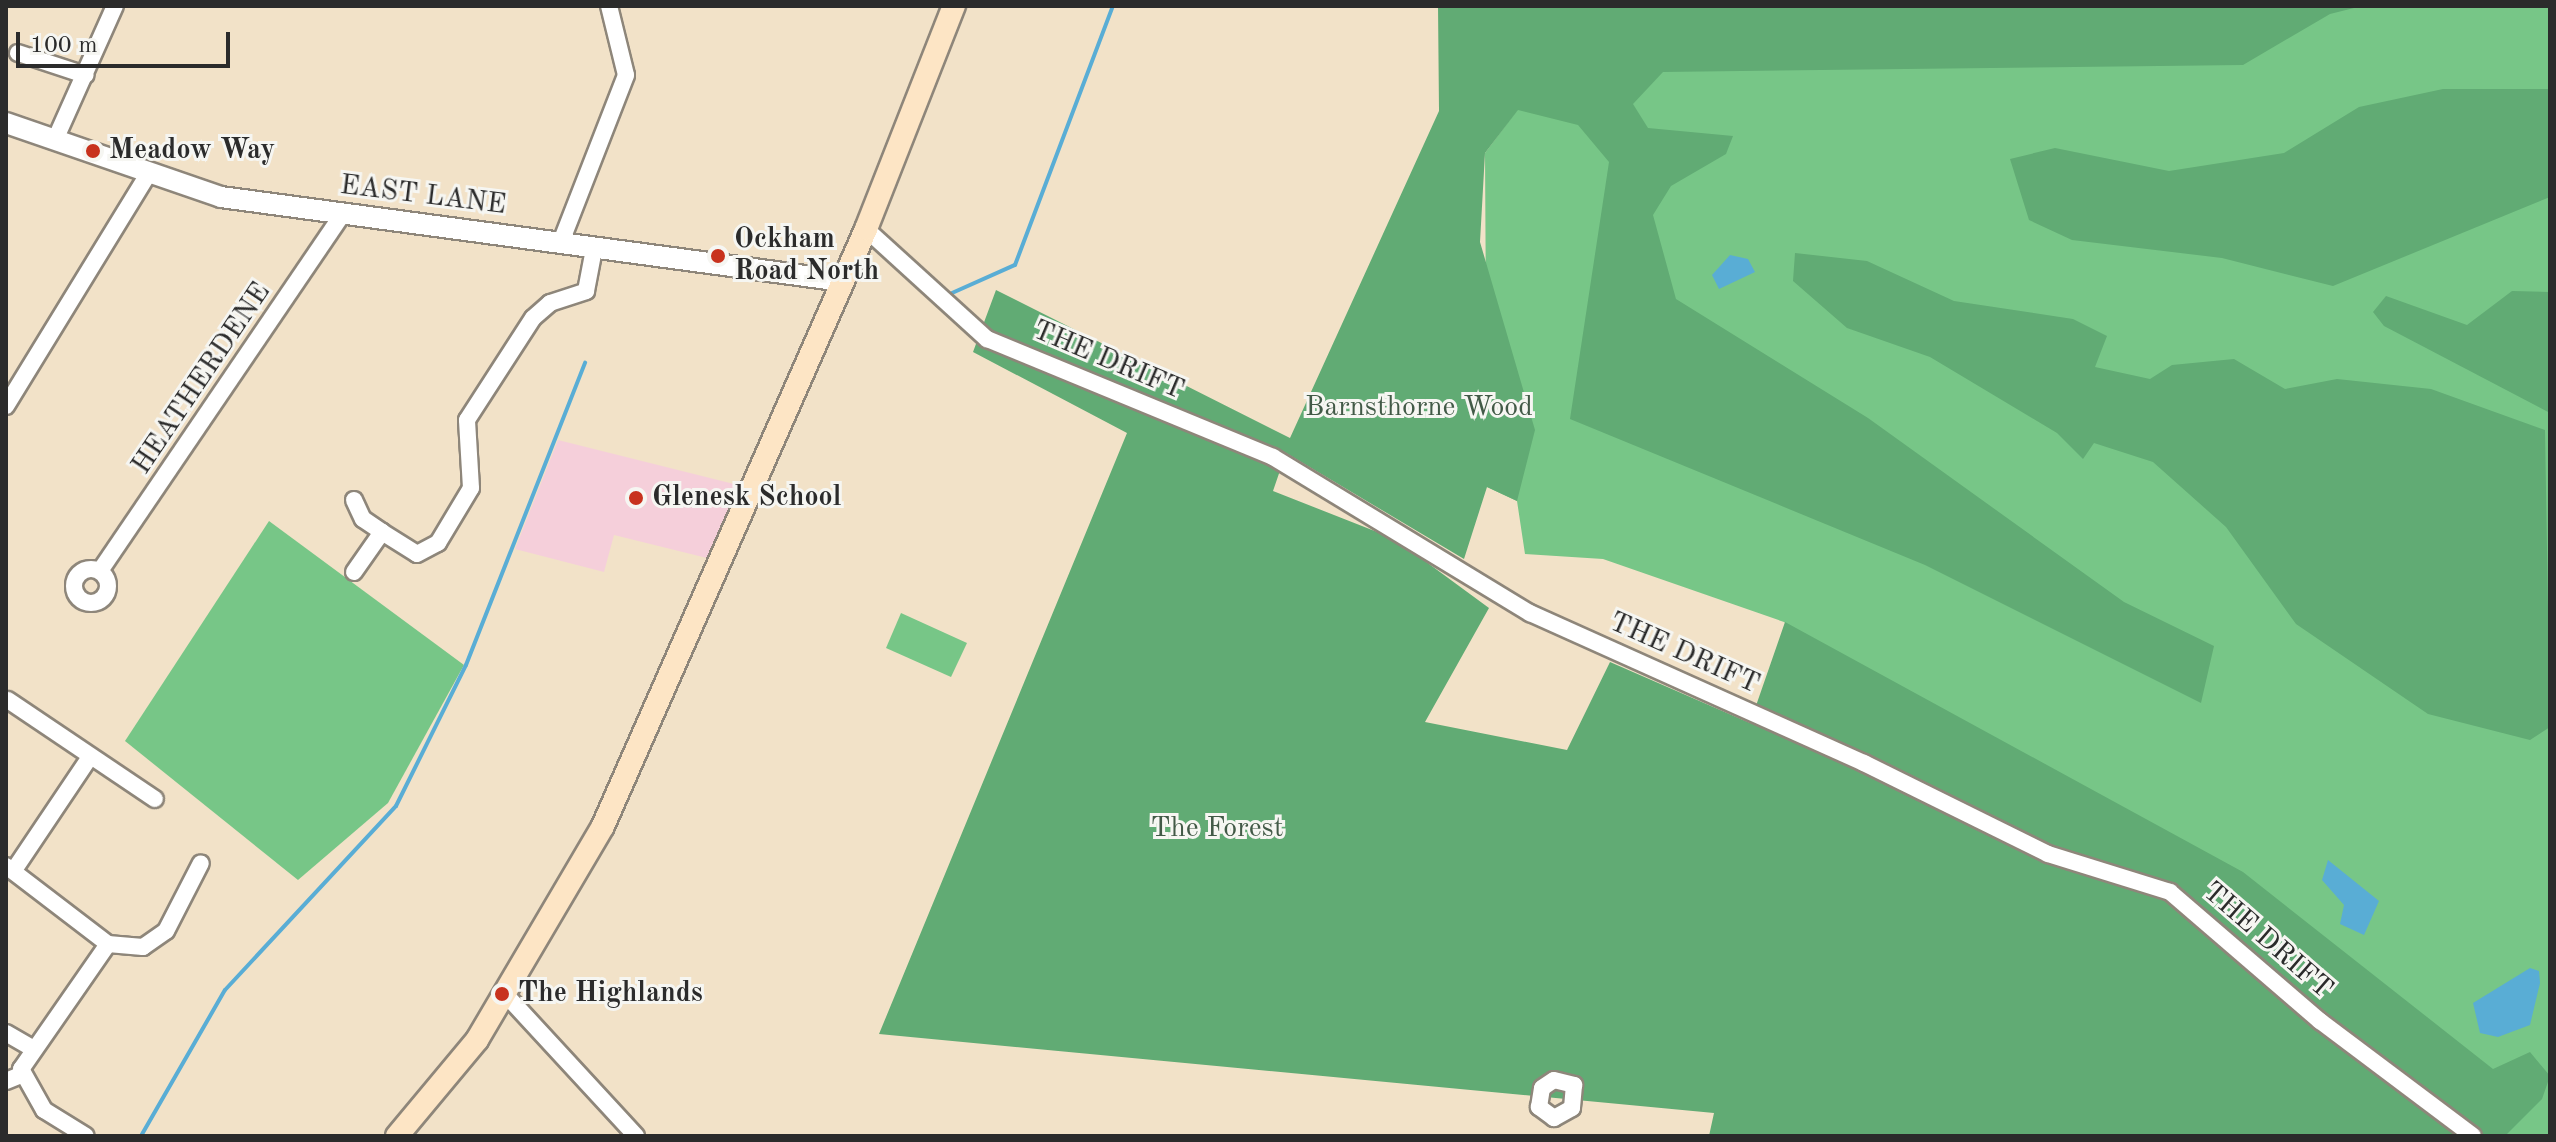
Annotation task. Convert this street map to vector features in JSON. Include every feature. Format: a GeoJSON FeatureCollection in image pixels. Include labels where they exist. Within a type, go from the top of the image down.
{"type":"FeatureCollection","features":[{"type":"Feature","properties":{"kind":"main road"},"geometry":{"type":"LineString","coordinates":[[397,1136],[446,1084],[506,995],[603,826],[866,229],[954,6]]}},
{"type":"Feature","properties":{"kind":"street"},"geometry":{"type":"LineString","coordinates":[[55,140],[115,6]]}},
{"type":"Feature","properties":{"kind":"street"},"geometry":{"type":"LineString","coordinates":[[561,242],[626,75],[609,6]]}},
{"type":"Feature","properties":{"kind":"street"},"geometry":{"type":"LineString","coordinates":[[18,53],[85,75]]}},
{"type":"Feature","properties":{"kind":"street","name":"EAST LANE"},"geometry":{"type":"LineString","coordinates":[[6,123],[221,197],[842,281]]}},
{"type":"Feature","properties":{"kind":"street"},"geometry":{"type":"LineString","coordinates":[[6,406],[149,173]]}},
{"type":"Feature","properties":{"kind":"street","name":"HEATHERDENE"},"geometry":{"type":"LineString","coordinates":[[100,571],[342,215]]}},
{"type":"Feature","properties":{"kind":"street","name":"THE DRIFT"},"geometry":{"type":"LineString","coordinates":[[866,229],[987,339],[1273,457],[1530,613],[1864,763],[2048,854],[2170,892],[2320,1021],[2473,1136]]}},
{"type":"Feature","properties":{"kind":"street"},"geometry":{"type":"LineString","coordinates":[[354,500],[363,519],[417,554],[438,543],[471,488],[467,420],[533,318],[550,303],[586,291],[594,249]]}},
{"type":"Feature","properties":{"kind":"street"},"geometry":{"type":"LineString","coordinates":[[354,572],[382,532]]}},
{"type":"Feature","properties":{"kind":"street"},"geometry":{"type":"LineString","coordinates":[[8,700],[155,799]]}},
{"type":"Feature","properties":{"kind":"street"},"geometry":{"type":"LineString","coordinates":[[90,757],[10,868],[108,944],[143,947],[166,931],[201,863]]}},
{"type":"Feature","properties":{"kind":"street"},"geometry":{"type":"LineString","coordinates":[[86,1136],[44,1110],[14,1078],[108,944]]}},
{"type":"Feature","properties":{"kind":"street"},"geometry":{"type":"LineString","coordinates":[[506,995],[636,1136]]}},
{"type":"Feature","properties":{"kind":"street"},"geometry":{"type":"LineString","coordinates":[[6,1033],[34,1049]]}},
{"type":"Feature","properties":{"kind":"street"},"geometry":{"type":"LineString","coordinates":[[1551,1136],[1554,1118]]}},
{"type":"Feature","properties":{"kind":"shaded area","name":"Glenesk School"},"geometry":{"type":"Polygon","coordinates":[[[558,440],[742,486],[711,559],[614,535],[604,572],[515,549],[558,440]]]}},
{"type":"Feature","properties":{"kind":"green space","name":"The Forest"},"geometry":{"type":"Polygon","coordinates":[[[1438,6],[2362,6],[2330,14],[2243,65],[1663,72],[1633,104],[1648,128],[1733,136],[1726,154],[1671,186],[1653,215],[1676,299],[1868,418],[2124,602],[2214,646],[2201,703],[1925,565],[1570,419],[1609,162],[1578,125],[1518,110],[1485,153],[1480,242],[1535,430],[1517,501],[1487,487],[1464,559],[1286,453],[1273,491],[1395,539],[1489,608],[1425,722],[1567,750],[1610,662],[1750,723],[1785,622],[2243,872],[2493,1069],[2530,1052],[2550,1076],[2542,1099],[2505,1136],[1709,1136],[1714,1113],[879,1034],[1127,433],[973,352],[996,290],[1290,438],[1439,111],[1438,6]]]}},
{"type":"Feature","properties":{"kind":"green space"},"geometry":{"type":"Polygon","coordinates":[[[2238,6],[2550,6],[2550,1136],[2496,1136],[1784,622],[1603,559],[1525,554],[1517,501],[1487,487],[1485,153],[1548,69],[2238,6]]]}},
{"type":"Feature","properties":{"kind":"green space"},"geometry":{"type":"Polygon","coordinates":[[[2443,89],[2550,89],[2550,197],[2333,286],[2222,258],[2072,240],[2029,220],[2010,159],[2055,148],[2169,171],[2284,153],[2359,107],[2443,89]]]}},
{"type":"Feature","properties":{"kind":"green space"},"geometry":{"type":"Polygon","coordinates":[[[1795,253],[1867,261],[1954,301],[2073,319],[2107,336],[2095,367],[2150,379],[2172,365],[2234,359],[2285,389],[2337,379],[2431,389],[2545,430],[2550,727],[2530,740],[2428,714],[2296,624],[2226,527],[2153,462],[2094,443],[2083,459],[2057,433],[1930,357],[1847,328],[1793,281],[1795,253]]]}},
{"type":"Feature","properties":{"kind":"green space"},"geometry":{"type":"Polygon","coordinates":[[[2512,291],[2550,292],[2550,413],[2384,326],[2373,312],[2386,296],[2467,325],[2512,291]]]}},
{"type":"Feature","properties":{"kind":"green space"},"geometry":{"type":"Polygon","coordinates":[[[269,521],[464,665],[388,803],[298,880],[125,741],[269,521]]]}},
{"type":"Feature","properties":{"kind":"green space"},"geometry":{"type":"Polygon","coordinates":[[[901,613],[967,643],[951,677],[886,648],[901,613]]]}},
{"type":"Feature","properties":{"kind":"water"},"geometry":{"type":"Polygon","coordinates":[[[1730,255],[1748,259],[1755,272],[1719,289],[1712,275],[1730,255]]]}},
{"type":"Feature","properties":{"kind":"water"},"geometry":{"type":"Polygon","coordinates":[[[2328,860],[2379,901],[2364,935],[2340,924],[2344,905],[2322,880],[2328,860]]]}},
{"type":"Feature","properties":{"kind":"water"},"geometry":{"type":"Polygon","coordinates":[[[2530,968],[2539,971],[2540,983],[2530,1025],[2498,1037],[2480,1033],[2473,1003],[2530,968]]]}},
{"type":"Feature","properties":{"kind":"waterway"},"geometry":{"type":"LineString","coordinates":[[952,293],[1015,265],[1113,6]]}},
{"type":"Feature","properties":{"kind":"waterway"},"geometry":{"type":"LineString","coordinates":[[141,1136],[225,990],[396,806],[466,665],[585,363]]}},
{"type":"Feature","properties":{"kind":"place","name":"Meadow Way"},"geometry":{"type":"Point","coordinates":[93,151]}},
{"type":"Feature","properties":{"kind":"place","name":"Ockham Road North"},"geometry":{"type":"Point","coordinates":[718,256]}},
{"type":"Feature","properties":{"kind":"place","name":"Glenesk School"},"geometry":{"type":"Point","coordinates":[636,498]}},
{"type":"Feature","properties":{"kind":"place","name":"The Highlands"},"geometry":{"type":"Point","coordinates":[502,994]}},
{"type":"Feature","properties":{"kind":"park label","name":"Barnsthorne Wood"},"geometry":{"type":"Point","coordinates":[1419,408]}}]}
